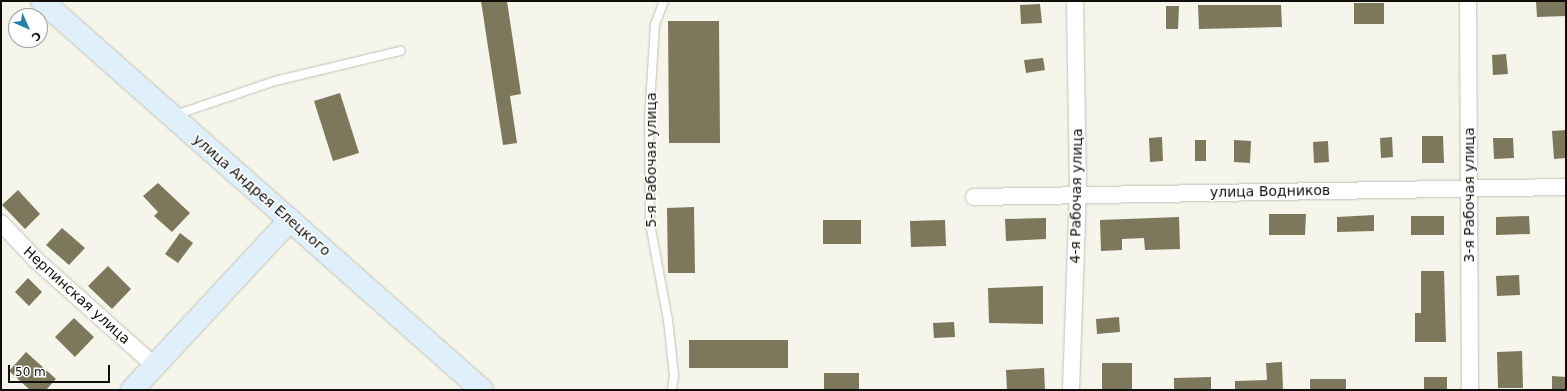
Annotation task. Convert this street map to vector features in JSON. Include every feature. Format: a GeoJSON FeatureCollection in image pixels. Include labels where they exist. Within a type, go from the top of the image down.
{"type":"FeatureCollection","features":[{"type":"Feature","properties":{"kind":"main road","name":"улица Андрея Елецкого"},"geometry":{"type":"LineString","coordinates":[[42,1],[482,390]]}},
{"type":"Feature","properties":{"kind":"main road"},"geometry":{"type":"LineString","coordinates":[[132,390],[290,220]]}},
{"type":"Feature","properties":{"kind":"street","name":"4-я Рабочая улица"},"geometry":{"type":"LineString","coordinates":[[1071,390],[1078,193],[1075,1]]}},
{"type":"Feature","properties":{"kind":"street","name":"3-я Рабочая улица"},"geometry":{"type":"LineString","coordinates":[[1468,1],[1470,390]]}},
{"type":"Feature","properties":{"kind":"street","name":"улица Водников"},"geometry":{"type":"LineString","coordinates":[[974,197],[1078,193],[1566,187]]}},
{"type":"Feature","properties":{"kind":"street","name":"Нерпинская улица"},"geometry":{"type":"LineString","coordinates":[[1,223],[36,260],[154,365]]}},
{"type":"Feature","properties":{"kind":"lane","name":"5-я Рабочая улица"},"geometry":{"type":"LineString","coordinates":[[664,1],[655,24],[649,112],[650,224],[668,320],[674,375],[672,390]]}},
{"type":"Feature","properties":{"kind":"lane"},"geometry":{"type":"LineString","coordinates":[[173,116],[275,81],[400,51]]}},
{"type":"Feature","properties":{"kind":"building"},"geometry":{"type":"Polygon","coordinates":[[[481,1],[507,1],[521,94],[510,96],[517,143],[503,145],[481,1]]]}},
{"type":"Feature","properties":{"kind":"building"},"geometry":{"type":"Polygon","coordinates":[[[1536,1],[1566,1],[1566,16],[1537,17],[1536,1]]]}},
{"type":"Feature","properties":{"kind":"building"},"geometry":{"type":"Polygon","coordinates":[[[1354,3],[1384,3],[1384,24],[1354,24],[1354,3]]]}},
{"type":"Feature","properties":{"kind":"building"},"geometry":{"type":"Polygon","coordinates":[[[1040,4],[1042,23],[1021,24],[1020,5],[1040,4]]]}},
{"type":"Feature","properties":{"kind":"building"},"geometry":{"type":"Polygon","coordinates":[[[1198,5],[1281,5],[1282,27],[1199,29],[1198,5]]]}},
{"type":"Feature","properties":{"kind":"building"},"geometry":{"type":"Polygon","coordinates":[[[1166,6],[1179,6],[1178,29],[1166,29],[1166,6]]]}},
{"type":"Feature","properties":{"kind":"building"},"geometry":{"type":"Polygon","coordinates":[[[668,21],[719,21],[720,143],[669,143],[668,21]]]}},
{"type":"Feature","properties":{"kind":"building"},"geometry":{"type":"Polygon","coordinates":[[[1506,54],[1508,74],[1493,75],[1492,55],[1506,54]]]}},
{"type":"Feature","properties":{"kind":"building"},"geometry":{"type":"Polygon","coordinates":[[[1043,58],[1045,70],[1026,73],[1024,60],[1043,58]]]}},
{"type":"Feature","properties":{"kind":"building"},"geometry":{"type":"Polygon","coordinates":[[[340,93],[359,153],[333,161],[314,101],[340,93]]]}},
{"type":"Feature","properties":{"kind":"building"},"geometry":{"type":"Polygon","coordinates":[[[1566,130],[1566,158],[1554,159],[1552,131],[1566,130]]]}},
{"type":"Feature","properties":{"kind":"building"},"geometry":{"type":"Polygon","coordinates":[[[1422,136],[1443,136],[1444,163],[1422,163],[1422,136]]]}},
{"type":"Feature","properties":{"kind":"building"},"geometry":{"type":"Polygon","coordinates":[[[1162,137],[1163,161],[1150,162],[1149,138],[1162,137]]]}},
{"type":"Feature","properties":{"kind":"building"},"geometry":{"type":"Polygon","coordinates":[[[1392,137],[1393,157],[1381,158],[1380,138],[1392,137]]]}},
{"type":"Feature","properties":{"kind":"building"},"geometry":{"type":"Polygon","coordinates":[[[1493,138],[1513,138],[1514,158],[1494,159],[1493,138]]]}},
{"type":"Feature","properties":{"kind":"building"},"geometry":{"type":"Polygon","coordinates":[[[1195,140],[1206,140],[1206,161],[1195,161],[1195,140]]]}},
{"type":"Feature","properties":{"kind":"building"},"geometry":{"type":"Polygon","coordinates":[[[1234,140],[1251,141],[1250,163],[1234,162],[1234,140]]]}},
{"type":"Feature","properties":{"kind":"building"},"geometry":{"type":"Polygon","coordinates":[[[1328,141],[1329,162],[1314,163],[1313,142],[1328,141]]]}},
{"type":"Feature","properties":{"kind":"building"},"geometry":{"type":"Polygon","coordinates":[[[158,183],[190,213],[172,232],[154,216],[158,212],[143,196],[158,183]]]}},
{"type":"Feature","properties":{"kind":"building"},"geometry":{"type":"Polygon","coordinates":[[[18,190],[40,214],[25,229],[2,205],[18,190]]]}},
{"type":"Feature","properties":{"kind":"building"},"geometry":{"type":"Polygon","coordinates":[[[694,207],[695,273],[668,273],[667,208],[694,207]]]}},
{"type":"Feature","properties":{"kind":"building"},"geometry":{"type":"Polygon","coordinates":[[[1269,214],[1306,214],[1305,235],[1269,235],[1269,214]]]}},
{"type":"Feature","properties":{"kind":"building"},"geometry":{"type":"Polygon","coordinates":[[[1374,215],[1374,231],[1337,232],[1337,217],[1374,215]]]}},
{"type":"Feature","properties":{"kind":"building"},"geometry":{"type":"Polygon","coordinates":[[[1411,216],[1444,216],[1444,235],[1411,235],[1411,216]]]}},
{"type":"Feature","properties":{"kind":"building"},"geometry":{"type":"Polygon","coordinates":[[[1529,216],[1530,234],[1496,235],[1496,217],[1529,216]]]}},
{"type":"Feature","properties":{"kind":"building"},"geometry":{"type":"Polygon","coordinates":[[[1179,217],[1180,249],[1145,250],[1144,238],[1122,239],[1122,250],[1101,251],[1100,220],[1179,217]]]}},
{"type":"Feature","properties":{"kind":"building"},"geometry":{"type":"Polygon","coordinates":[[[1046,218],[1046,239],[1006,241],[1005,219],[1046,218]]]}},
{"type":"Feature","properties":{"kind":"building"},"geometry":{"type":"Polygon","coordinates":[[[823,220],[861,220],[861,244],[823,244],[823,220]]]}},
{"type":"Feature","properties":{"kind":"building"},"geometry":{"type":"Polygon","coordinates":[[[945,220],[946,246],[911,247],[910,221],[945,220]]]}},
{"type":"Feature","properties":{"kind":"building"},"geometry":{"type":"Polygon","coordinates":[[[62,228],[85,248],[69,265],[46,245],[62,228]]]}},
{"type":"Feature","properties":{"kind":"building"},"geometry":{"type":"Polygon","coordinates":[[[180,233],[193,243],[178,263],[165,254],[180,233]]]}},
{"type":"Feature","properties":{"kind":"building"},"geometry":{"type":"Polygon","coordinates":[[[108,266],[131,289],[112,309],[88,286],[108,266]]]}},
{"type":"Feature","properties":{"kind":"building"},"geometry":{"type":"Polygon","coordinates":[[[1421,271],[1444,271],[1446,342],[1415,342],[1415,313],[1421,313],[1421,271]]]}},
{"type":"Feature","properties":{"kind":"building"},"geometry":{"type":"Polygon","coordinates":[[[1519,275],[1520,295],[1497,296],[1496,276],[1519,275]]]}},
{"type":"Feature","properties":{"kind":"building"},"geometry":{"type":"Polygon","coordinates":[[[28,278],[42,292],[29,306],[15,292],[28,278]]]}},
{"type":"Feature","properties":{"kind":"building"},"geometry":{"type":"Polygon","coordinates":[[[1043,286],[1043,324],[989,323],[988,288],[1043,286]]]}},
{"type":"Feature","properties":{"kind":"building"},"geometry":{"type":"Polygon","coordinates":[[[1119,317],[1120,332],[1097,334],[1096,319],[1119,317]]]}},
{"type":"Feature","properties":{"kind":"building"},"geometry":{"type":"Polygon","coordinates":[[[74,318],[94,337],[75,357],[55,337],[74,318]]]}},
{"type":"Feature","properties":{"kind":"building"},"geometry":{"type":"Polygon","coordinates":[[[954,322],[955,337],[934,338],[933,323],[954,322]]]}},
{"type":"Feature","properties":{"kind":"building"},"geometry":{"type":"Polygon","coordinates":[[[689,340],[788,340],[788,368],[689,368],[689,340]]]}},
{"type":"Feature","properties":{"kind":"building"},"geometry":{"type":"Polygon","coordinates":[[[1522,351],[1523,388],[1498,388],[1497,352],[1522,351]]]}},
{"type":"Feature","properties":{"kind":"building"},"geometry":{"type":"Polygon","coordinates":[[[26,352],[56,379],[46,390],[30,390],[9,371],[26,352]]]}},
{"type":"Feature","properties":{"kind":"building"},"geometry":{"type":"Polygon","coordinates":[[[1282,362],[1283,390],[1235,390],[1235,381],[1267,380],[1266,363],[1282,362]]]}},
{"type":"Feature","properties":{"kind":"building"},"geometry":{"type":"Polygon","coordinates":[[[1102,363],[1132,363],[1132,390],[1102,390],[1102,363]]]}},
{"type":"Feature","properties":{"kind":"building"},"geometry":{"type":"Polygon","coordinates":[[[1044,368],[1045,390],[1007,390],[1006,370],[1044,368]]]}},
{"type":"Feature","properties":{"kind":"building"},"geometry":{"type":"Polygon","coordinates":[[[824,373],[859,373],[859,390],[824,390],[824,373]]]}},
{"type":"Feature","properties":{"kind":"building"},"geometry":{"type":"Polygon","coordinates":[[[1552,376],[1566,377],[1566,390],[1552,390],[1552,376]]]}},
{"type":"Feature","properties":{"kind":"building"},"geometry":{"type":"Polygon","coordinates":[[[1211,377],[1211,390],[1174,390],[1174,378],[1211,377]]]}},
{"type":"Feature","properties":{"kind":"building"},"geometry":{"type":"Polygon","coordinates":[[[1424,377],[1447,377],[1447,390],[1424,390],[1424,377]]]}},
{"type":"Feature","properties":{"kind":"building"},"geometry":{"type":"Polygon","coordinates":[[[1310,379],[1346,379],[1346,390],[1310,390],[1310,379]]]}}]}
